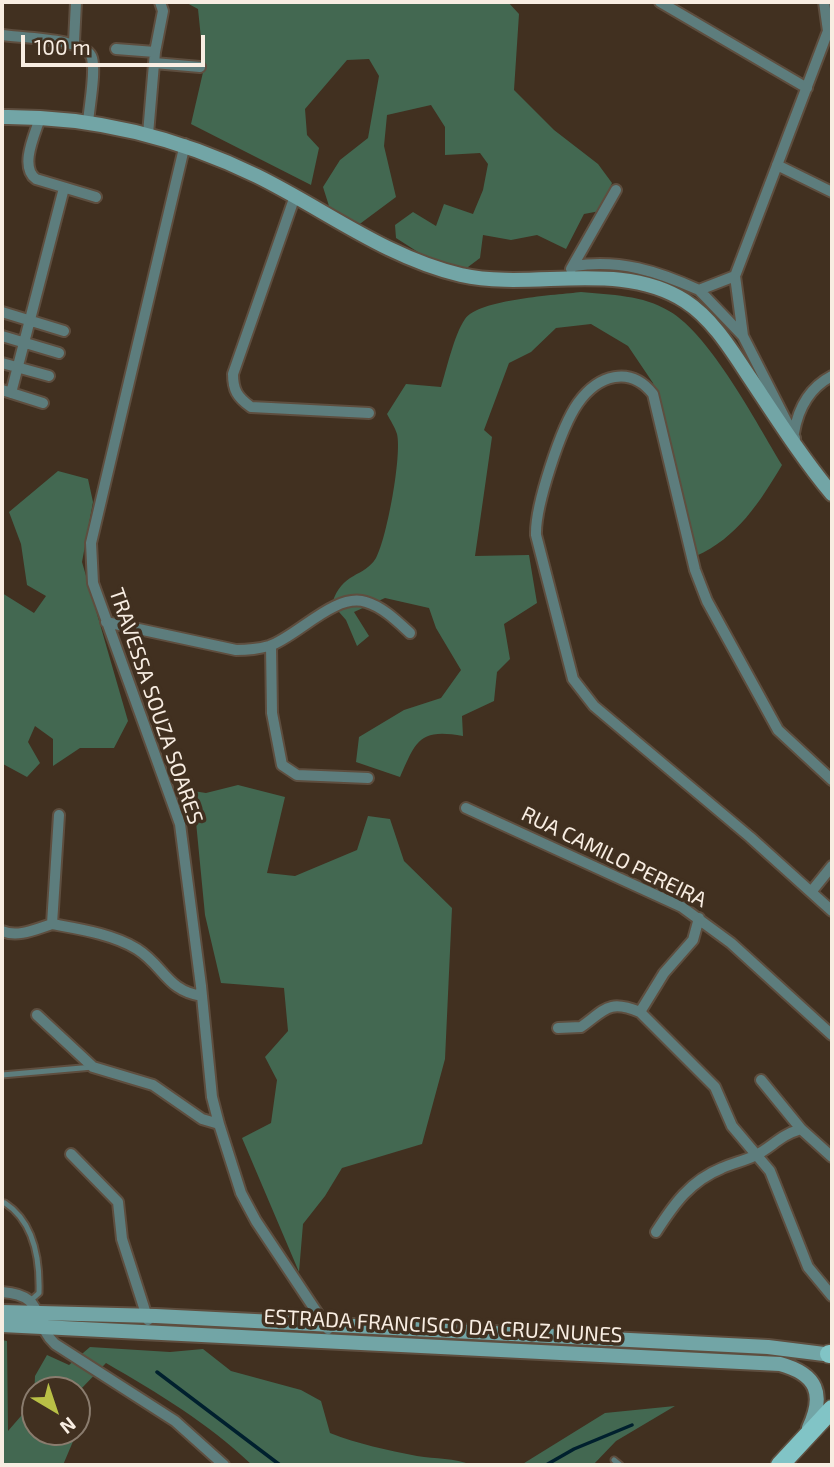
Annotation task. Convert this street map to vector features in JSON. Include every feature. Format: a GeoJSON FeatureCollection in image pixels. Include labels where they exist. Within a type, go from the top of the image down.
{"type":"FeatureCollection","features":[{"type":"Feature","properties":{"kind":"main road"},"geometry":{"type":"LineString","coordinates":[[2,117],[88,123],[186,144],[295,196],[369,241],[432,267],[482,278],[615,280],[646,285],[685,301],[716,330],[803,457],[832,494]]}},
{"type":"Feature","properties":{"kind":"main road","name":"ESTRADA FRANCISCO DA CRUZ NUNES"},"geometry":{"type":"LineString","coordinates":[[2,1312],[41,1320],[151,1332],[780,1364],[803,1373],[818,1396],[816,1414],[802,1441]]}},
{"type":"Feature","properties":{"kind":"main road","name":"ESTRADA FRANCISCO DA CRUZ NUNES"},"geometry":{"type":"LineString","coordinates":[[2,1325],[41,1320],[148,1315],[768,1347],[831,1354]]}},
{"type":"Feature","properties":{"kind":"main road"},"geometry":{"type":"LineString","coordinates":[[780,1465],[832,1409]]}},
{"type":"Feature","properties":{"kind":"street"},"geometry":{"type":"LineString","coordinates":[[74,42],[76,2]]}},
{"type":"Feature","properties":{"kind":"street"},"geometry":{"type":"LineString","coordinates":[[148,134],[155,57],[163,11],[160,2]]}},
{"type":"Feature","properties":{"kind":"street"},"geometry":{"type":"LineString","coordinates":[[660,2],[807,88]]}},
{"type":"Feature","properties":{"kind":"street"},"geometry":{"type":"LineString","coordinates":[[743,336],[735,276],[830,30],[824,2]]}},
{"type":"Feature","properties":{"kind":"street"},"geometry":{"type":"LineString","coordinates":[[2,36],[74,42],[92,56],[88,123]]}},
{"type":"Feature","properties":{"kind":"street"},"geometry":{"type":"LineString","coordinates":[[116,49],[200,67]]}},
{"type":"Feature","properties":{"kind":"street"},"geometry":{"type":"LineString","coordinates":[[40,118],[28,170],[36,179],[96,197]]}},
{"type":"Feature","properties":{"kind":"street","name":"TRAVESSA SOUZA SOARES"},"geometry":{"type":"LineString","coordinates":[[186,144],[91,543],[93,583],[180,824],[212,1097],[241,1193],[256,1221],[336,1342]]}},
{"type":"Feature","properties":{"kind":"street"},"geometry":{"type":"LineString","coordinates":[[777,165],[832,192]]}},
{"type":"Feature","properties":{"kind":"street"},"geometry":{"type":"LineString","coordinates":[[43,402],[7,392],[18,368],[64,188]]}},
{"type":"Feature","properties":{"kind":"street"},"geometry":{"type":"LineString","coordinates":[[562,279],[574,266],[616,190]]}},
{"type":"Feature","properties":{"kind":"street"},"geometry":{"type":"LineString","coordinates":[[295,196],[233,374],[233,388],[240,399],[251,407],[369,413]]}},
{"type":"Feature","properties":{"kind":"street"},"geometry":{"type":"LineString","coordinates":[[574,266],[616,263],[640,267],[699,290],[743,336],[794,433],[803,457]]}},
{"type":"Feature","properties":{"kind":"street"},"geometry":{"type":"LineString","coordinates":[[699,290],[735,276]]}},
{"type":"Feature","properties":{"kind":"street"},"geometry":{"type":"LineString","coordinates":[[2,312],[64,331]]}},
{"type":"Feature","properties":{"kind":"street"},"geometry":{"type":"LineString","coordinates":[[2,336],[59,353]]}},
{"type":"Feature","properties":{"kind":"street"},"geometry":{"type":"LineString","coordinates":[[2,363],[49,376]]}},
{"type":"Feature","properties":{"kind":"street"},"geometry":{"type":"LineString","coordinates":[[832,780],[789,743],[768,715],[707,601],[695,570],[653,394],[644,382],[631,375],[612,377],[591,387],[577,404],[540,496],[535,517],[536,535],[573,679],[593,706],[832,911]]}},
{"type":"Feature","properties":{"kind":"street"},"geometry":{"type":"LineString","coordinates":[[794,433],[797,414],[803,403],[820,384],[832,376]]}},
{"type":"Feature","properties":{"kind":"street"},"geometry":{"type":"LineString","coordinates":[[106,622],[236,650],[271,646],[337,605],[352,600],[366,601],[391,615],[410,633]]}},
{"type":"Feature","properties":{"kind":"street"},"geometry":{"type":"LineString","coordinates":[[271,646],[272,713],[282,765],[297,775],[368,778]]}},
{"type":"Feature","properties":{"kind":"street","name":"RUA CAMILO PEREIRA"},"geometry":{"type":"LineString","coordinates":[[466,808],[698,918],[731,943],[832,1035]]}},
{"type":"Feature","properties":{"kind":"street"},"geometry":{"type":"LineString","coordinates":[[52,924],[59,815]]}},
{"type":"Feature","properties":{"kind":"street"},"geometry":{"type":"LineString","coordinates":[[811,892],[832,866]]}},
{"type":"Feature","properties":{"kind":"street"},"geometry":{"type":"LineString","coordinates":[[640,1013],[664,973],[693,940],[698,918]]}},
{"type":"Feature","properties":{"kind":"street"},"geometry":{"type":"LineString","coordinates":[[2,930],[9,934],[22,933],[52,924],[134,948],[149,958],[178,990],[202,996]]}},
{"type":"Feature","properties":{"kind":"street"},"geometry":{"type":"LineString","coordinates":[[558,1028],[581,1027],[596,1012],[608,1007],[627,1007],[640,1013],[715,1087],[732,1126],[771,1171],[808,1267],[832,1296]]}},
{"type":"Feature","properties":{"kind":"street"},"geometry":{"type":"LineString","coordinates":[[37,1015],[93,1067],[153,1085],[202,1119],[219,1124]]}},
{"type":"Feature","properties":{"kind":"street"},"geometry":{"type":"LineString","coordinates":[[761,1080],[802,1129],[832,1157]]}},
{"type":"Feature","properties":{"kind":"street"},"geometry":{"type":"LineString","coordinates":[[656,1232],[679,1197],[694,1184],[719,1169],[756,1155],[781,1135],[802,1129]]}},
{"type":"Feature","properties":{"kind":"street"},"geometry":{"type":"LineString","coordinates":[[71,1154],[118,1202],[122,1239],[148,1315],[151,1332]]}},
{"type":"Feature","properties":{"kind":"street"},"geometry":{"type":"LineString","coordinates":[[2,1292],[30,1301],[55,1344],[175,1421],[224,1465]]}},
{"type":"Feature","properties":{"kind":"lane"},"geometry":{"type":"LineString","coordinates":[[2,1075],[93,1067]]}},
{"type":"Feature","properties":{"kind":"lane"},"geometry":{"type":"LineString","coordinates":[[5,1203],[18,1212],[31,1235],[39,1283],[38,1293],[30,1301]]}},
{"type":"Feature","properties":{"kind":"lane"},"geometry":{"type":"LineString","coordinates":[[614,1460],[620,1465]]}},
{"type":"Feature","properties":{"kind":"green space"},"geometry":{"type":"Polygon","coordinates":[[[185,2],[508,2],[519,14],[514,90],[554,130],[598,164],[612,183],[600,211],[584,214],[566,249],[537,235],[511,240],[483,235],[480,258],[464,270],[432,261],[396,238],[395,225],[413,212],[436,226],[444,204],[473,214],[483,190],[488,164],[480,153],[445,155],[445,127],[431,105],[387,115],[384,146],[396,197],[357,226],[329,206],[323,187],[340,160],[368,138],[379,76],[369,59],[347,60],[305,109],[307,135],[319,148],[311,185],[191,124],[204,68],[198,9],[185,2]]]}},
{"type":"Feature","properties":{"kind":"green space"},"geometry":{"type":"Polygon","coordinates":[[[581,292],[649,302],[669,311],[685,323],[716,359],[782,465],[746,518],[724,539],[696,556],[653,383],[628,346],[591,324],[556,328],[531,352],[509,363],[484,430],[492,437],[475,556],[529,555],[537,603],[504,624],[510,659],[497,672],[494,701],[462,716],[463,736],[437,734],[421,740],[410,754],[400,777],[356,762],[359,737],[404,710],[441,698],[461,670],[436,628],[429,608],[385,598],[354,612],[369,636],[357,646],[346,620],[332,604],[341,586],[376,558],[385,533],[398,445],[396,431],[387,414],[406,384],[441,387],[457,334],[465,319],[473,312],[502,302],[581,292]]]}},
{"type":"Feature","properties":{"kind":"green space"},"geometry":{"type":"Polygon","coordinates":[[[58,471],[88,479],[93,502],[82,562],[128,721],[114,748],[80,748],[53,766],[53,739],[35,726],[28,742],[40,763],[27,777],[3,764],[2,593],[34,613],[46,596],[27,585],[21,544],[9,512],[58,471]]]}},
{"type":"Feature","properties":{"kind":"green space"},"geometry":{"type":"Polygon","coordinates":[[[238,785],[285,797],[267,873],[295,876],[357,850],[368,816],[390,819],[404,861],[452,908],[445,1059],[422,1144],[342,1168],[303,1224],[299,1272],[242,1138],[271,1123],[277,1080],[265,1057],[288,1031],[284,988],[221,983],[205,915],[193,791],[206,793],[238,785]]]}},
{"type":"Feature","properties":{"kind":"green space"},"geometry":{"type":"Polygon","coordinates":[[[2,1340],[7,1341],[8,1431],[21,1416],[21,1446],[71,1446],[63,1465],[6,1465],[2,1461],[2,1340]]]}},
{"type":"Feature","properties":{"kind":"green space"},"geometry":{"type":"Polygon","coordinates":[[[90,1347],[170,1352],[203,1349],[231,1371],[301,1390],[321,1401],[330,1433],[384,1449],[472,1465],[252,1465],[200,1422],[106,1363],[91,1379],[91,1376],[35,1376],[47,1355],[69,1365],[90,1347]]]}},
{"type":"Feature","properties":{"kind":"green space"},"geometry":{"type":"Polygon","coordinates":[[[675,1406],[616,1441],[593,1465],[521,1465],[605,1413],[675,1406]]]}},
{"type":"Feature","properties":{"kind":"waterway"},"geometry":{"type":"LineString","coordinates":[[157,1372],[280,1465]]}},
{"type":"Feature","properties":{"kind":"waterway"},"geometry":{"type":"LineString","coordinates":[[546,1465],[574,1449],[632,1425]]}}]}
